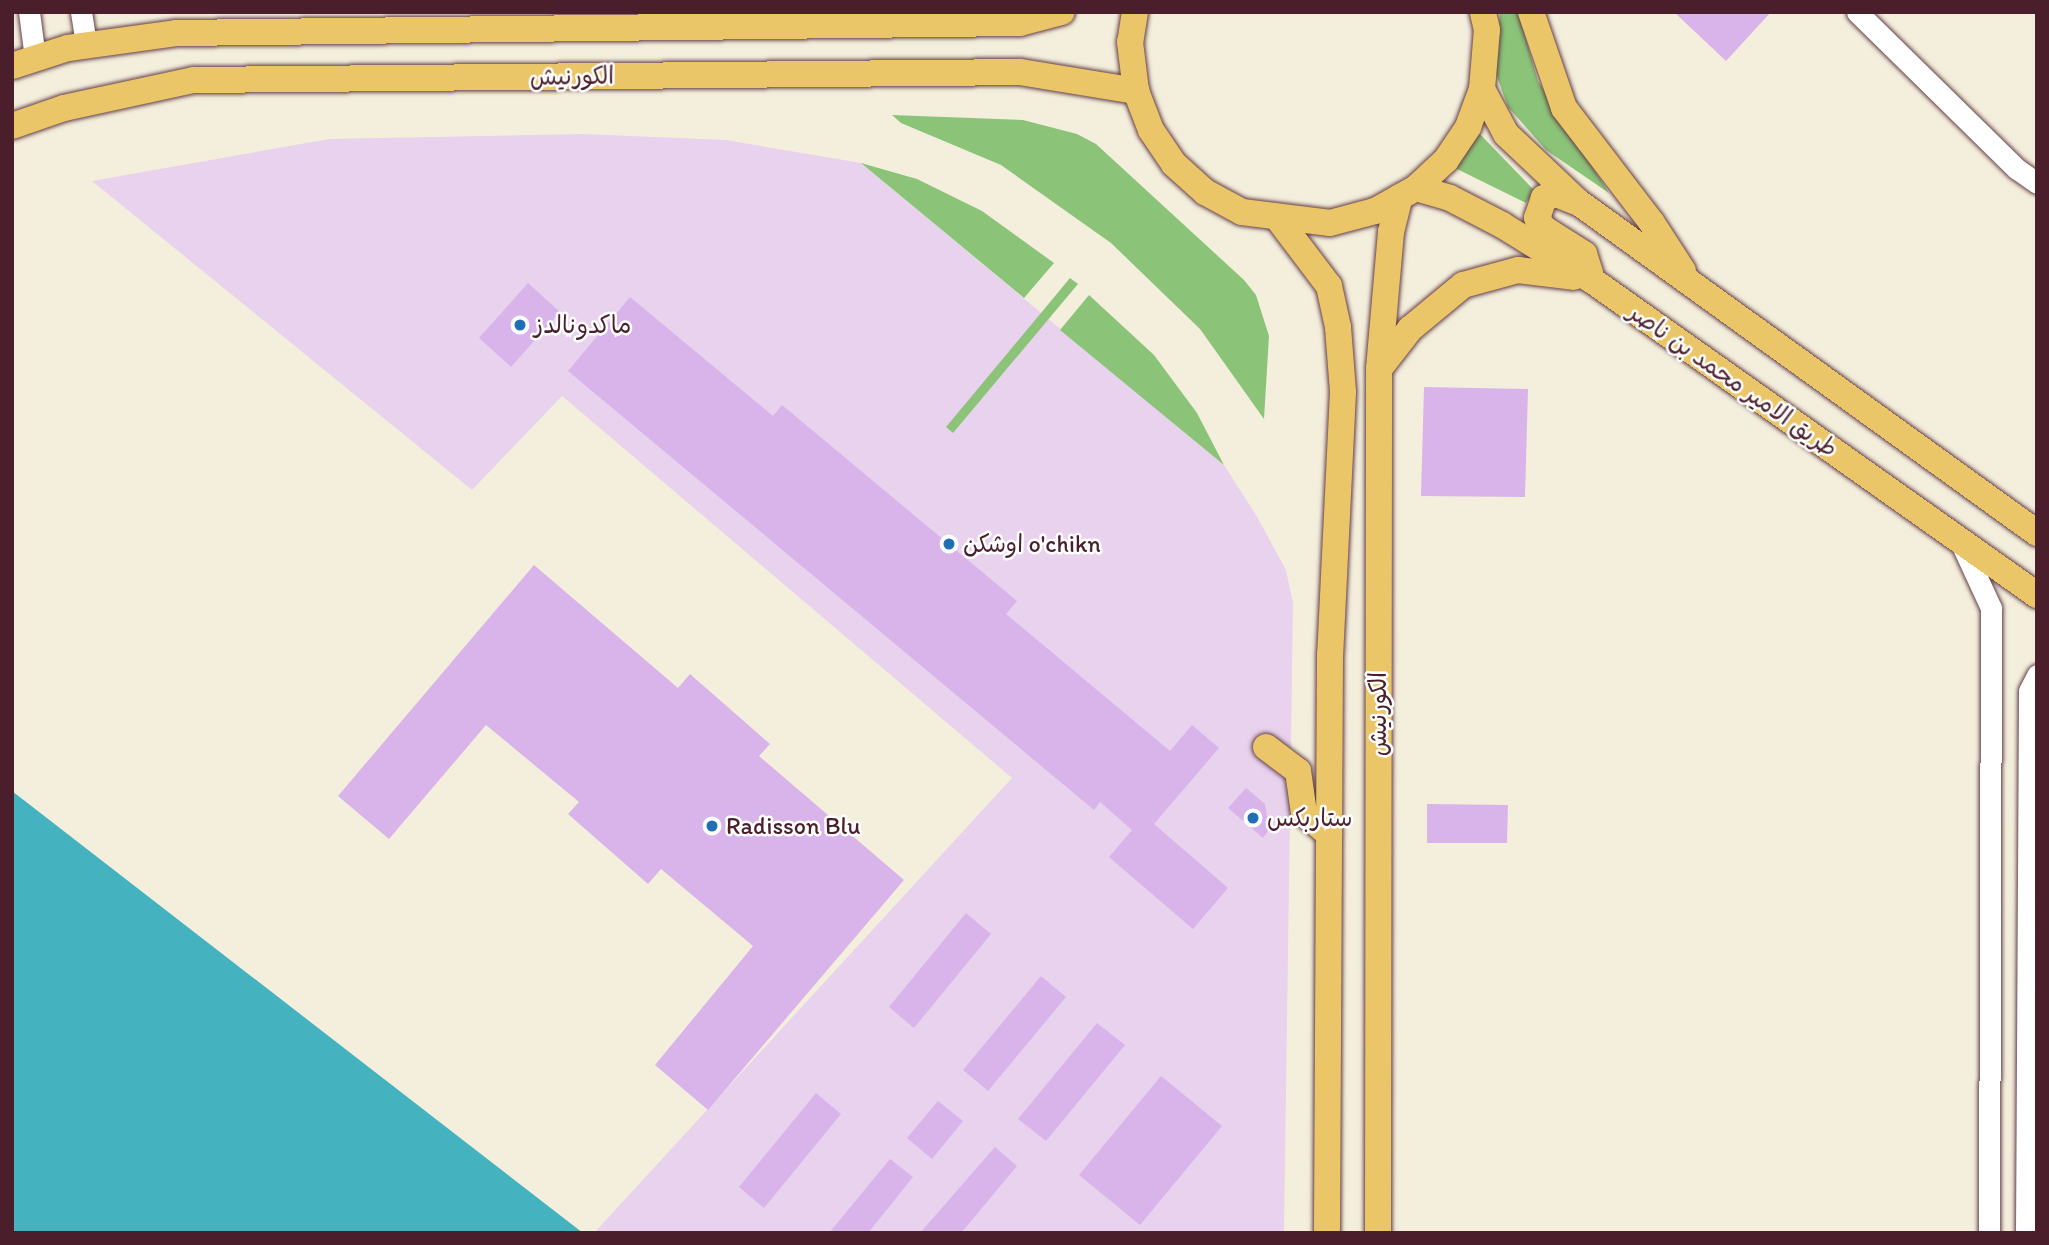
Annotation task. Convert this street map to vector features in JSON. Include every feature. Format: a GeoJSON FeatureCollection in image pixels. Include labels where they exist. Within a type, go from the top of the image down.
{"type":"FeatureCollection","features":[{"type":"Feature","properties":{"kind":"main road","name":"الكورنيش"},"geometry":{"type":"LineString","coordinates":[[20,59],[177,33],[295,22],[996,18],[1020,23],[1062,12]]}},
{"type":"Feature","properties":{"kind":"main road"},"geometry":{"type":"LineString","coordinates":[[1135,12],[1130,42],[1136,91],[1151,130],[1174,164],[1205,192],[1242,212],[1279,220],[1329,223],[1375,211],[1408,193],[1446,160],[1468,127],[1482,89],[1487,30],[1483,12]]}},
{"type":"Feature","properties":{"kind":"main road"},"geometry":{"type":"LineString","coordinates":[[1531,12],[1564,108],[1652,223],[1687,278]]}},
{"type":"Feature","properties":{"kind":"main road","name":"الكورنيش"},"geometry":{"type":"LineString","coordinates":[[12,126],[64,108],[194,80],[1020,72],[1136,91]]}},
{"type":"Feature","properties":{"kind":"main road"},"geometry":{"type":"LineString","coordinates":[[1482,89],[1506,134],[1578,202],[1687,278],[2037,533]]}},
{"type":"Feature","properties":{"kind":"main road","name":"الكورنيش"},"geometry":{"type":"LineString","coordinates":[[1378,1233],[1379,369],[1391,232],[1408,193]]}},
{"type":"Feature","properties":{"kind":"main road","name":"طريق الامير محمد بن ناصر"},"geometry":{"type":"LineString","coordinates":[[1408,193],[1450,198],[1502,225],[1593,281],[2037,595]]}},
{"type":"Feature","properties":{"kind":"main road"},"geometry":{"type":"LineString","coordinates":[[1578,202],[1556,194],[1544,198],[1537,218],[1543,228],[1584,254],[1593,281]]}},
{"type":"Feature","properties":{"kind":"main road","name":"الكورنيش"},"geometry":{"type":"LineString","coordinates":[[1279,220],[1329,286],[1338,327],[1343,392],[1330,654],[1326,1233]]}},
{"type":"Feature","properties":{"kind":"main road"},"geometry":{"type":"LineString","coordinates":[[1379,369],[1410,329],[1463,285],[1483,276],[1543,270],[1593,281]]}},
{"type":"Feature","properties":{"kind":"main road"},"geometry":{"type":"LineString","coordinates":[[1266,747],[1298,771],[1304,813],[1329,834]]}},
{"type":"Feature","properties":{"kind":"street"},"geometry":{"type":"LineString","coordinates":[[20,59],[29,12]]}},
{"type":"Feature","properties":{"kind":"street"},"geometry":{"type":"LineString","coordinates":[[81,12],[86,46]]}},
{"type":"Feature","properties":{"kind":"street"},"geometry":{"type":"LineString","coordinates":[[1857,12],[2017,169],[2037,183]]}},
{"type":"Feature","properties":{"kind":"street"},"geometry":{"type":"LineString","coordinates":[[1959,540],[1991,608],[1989,1233]]}},
{"type":"Feature","properties":{"kind":"street"},"geometry":{"type":"LineString","coordinates":[[2026,1233],[2031,1193],[2029,691],[2037,675]]}},
{"type":"Feature","properties":{"kind":"shaded area"},"geometry":{"type":"Polygon","coordinates":[[[583,134],[726,140],[861,163],[1224,465],[1256,515],[1286,570],[1293,603],[1284,1233],[594,1233],[1012,778],[562,396],[472,490],[92,181],[329,139],[583,134]]]}},
{"type":"Feature","properties":{"kind":"green space"},"geometry":{"type":"Polygon","coordinates":[[[1500,12],[1518,12],[1538,81],[1609,193],[1546,150],[1508,107],[1496,74],[1500,12]]]}},
{"type":"Feature","properties":{"kind":"green space"},"geometry":{"type":"Polygon","coordinates":[[[892,115],[1023,120],[1077,134],[1096,144],[1244,280],[1256,295],[1269,336],[1264,419],[1200,329],[1111,243],[1001,165],[901,123],[892,115]]]}},
{"type":"Feature","properties":{"kind":"green space"},"geometry":{"type":"Polygon","coordinates":[[[1476,130],[1535,191],[1526,203],[1453,167],[1476,130]]]}},
{"type":"Feature","properties":{"kind":"green space"},"geometry":{"type":"Polygon","coordinates":[[[861,163],[917,179],[982,211],[1054,263],[1024,298],[861,163]]]}},
{"type":"Feature","properties":{"kind":"green space"},"geometry":{"type":"Polygon","coordinates":[[[1070,278],[1078,284],[953,433],[946,427],[1070,278]]]}},
{"type":"Feature","properties":{"kind":"green space"},"geometry":{"type":"Polygon","coordinates":[[[1089,295],[1154,355],[1197,413],[1224,465],[1060,330],[1089,295]]]}},
{"type":"Feature","properties":{"kind":"water"},"geometry":{"type":"Polygon","coordinates":[[[12,791],[583,1233],[12,1233],[12,791]]]}},
{"type":"Feature","properties":{"kind":"building"},"geometry":{"type":"Polygon","coordinates":[[[1674,12],[1771,12],[1726,61],[1674,12]]]}},
{"type":"Feature","properties":{"kind":"building","name":"ماكدونالدز"},"geometry":{"type":"Polygon","coordinates":[[[528,283],[560,312],[511,367],[479,338],[528,283]]]}},
{"type":"Feature","properties":{"kind":"building"},"geometry":{"type":"Polygon","coordinates":[[[630,297],[773,416],[782,405],[1017,601],[1006,614],[1170,751],[1192,725],[1219,748],[1154,824],[1228,888],[1193,929],[1109,857],[1132,830],[1100,802],[1094,810],[568,371],[630,297]]]}},
{"type":"Feature","properties":{"kind":"building"},"geometry":{"type":"Polygon","coordinates":[[[1424,387],[1528,389],[1525,497],[1421,496],[1424,387]]]}},
{"type":"Feature","properties":{"kind":"building","name":"Radisson Blu"},"geometry":{"type":"Polygon","coordinates":[[[534,565],[678,688],[690,674],[770,744],[759,756],[904,880],[708,1110],[655,1065],[753,946],[661,869],[648,884],[568,814],[579,802],[486,725],[389,839],[338,796],[534,565]]]}},
{"type":"Feature","properties":{"kind":"building","name":"ستاربكس"},"geometry":{"type":"Polygon","coordinates":[[[1246,788],[1265,804],[1269,830],[1263,838],[1228,808],[1246,788]]]}},
{"type":"Feature","properties":{"kind":"building"},"geometry":{"type":"Polygon","coordinates":[[[1427,804],[1508,805],[1507,843],[1427,843],[1427,804]]]}},
{"type":"Feature","properties":{"kind":"building"},"geometry":{"type":"Polygon","coordinates":[[[966,913],[991,934],[914,1028],[889,1007],[966,913]]]}},
{"type":"Feature","properties":{"kind":"building"},"geometry":{"type":"Polygon","coordinates":[[[1041,976],[1066,997],[988,1091],[963,1070],[1041,976]]]}},
{"type":"Feature","properties":{"kind":"building"},"geometry":{"type":"Polygon","coordinates":[[[1097,1023],[1125,1045],[1046,1141],[1018,1119],[1097,1023]]]}},
{"type":"Feature","properties":{"kind":"building"},"geometry":{"type":"Polygon","coordinates":[[[1161,1076],[1222,1126],[1140,1225],[1079,1175],[1161,1076]]]}},
{"type":"Feature","properties":{"kind":"building"},"geometry":{"type":"Polygon","coordinates":[[[816,1093],[841,1114],[764,1208],[739,1187],[816,1093]]]}},
{"type":"Feature","properties":{"kind":"building"},"geometry":{"type":"Polygon","coordinates":[[[938,1101],[963,1121],[932,1159],[907,1138],[938,1101]]]}},
{"type":"Feature","properties":{"kind":"building"},"geometry":{"type":"Polygon","coordinates":[[[995,1147],[1017,1166],[961,1233],[920,1233],[995,1147]]]}},
{"type":"Feature","properties":{"kind":"building"},"geometry":{"type":"Polygon","coordinates":[[[890,1159],[913,1177],[868,1233],[829,1233],[890,1159]]]}},
{"type":"Feature","properties":{"kind":"place","name":"ماكدونالدز"},"geometry":{"type":"Point","coordinates":[520,325]}},
{"type":"Feature","properties":{"kind":"place","name":"اوشكن o'chikn"},"geometry":{"type":"Point","coordinates":[949,544]}},
{"type":"Feature","properties":{"kind":"place","name":"ستاربكس"},"geometry":{"type":"Point","coordinates":[1253,818]}},
{"type":"Feature","properties":{"kind":"place","name":"Radisson Blu"},"geometry":{"type":"Point","coordinates":[712,826]}}]}
